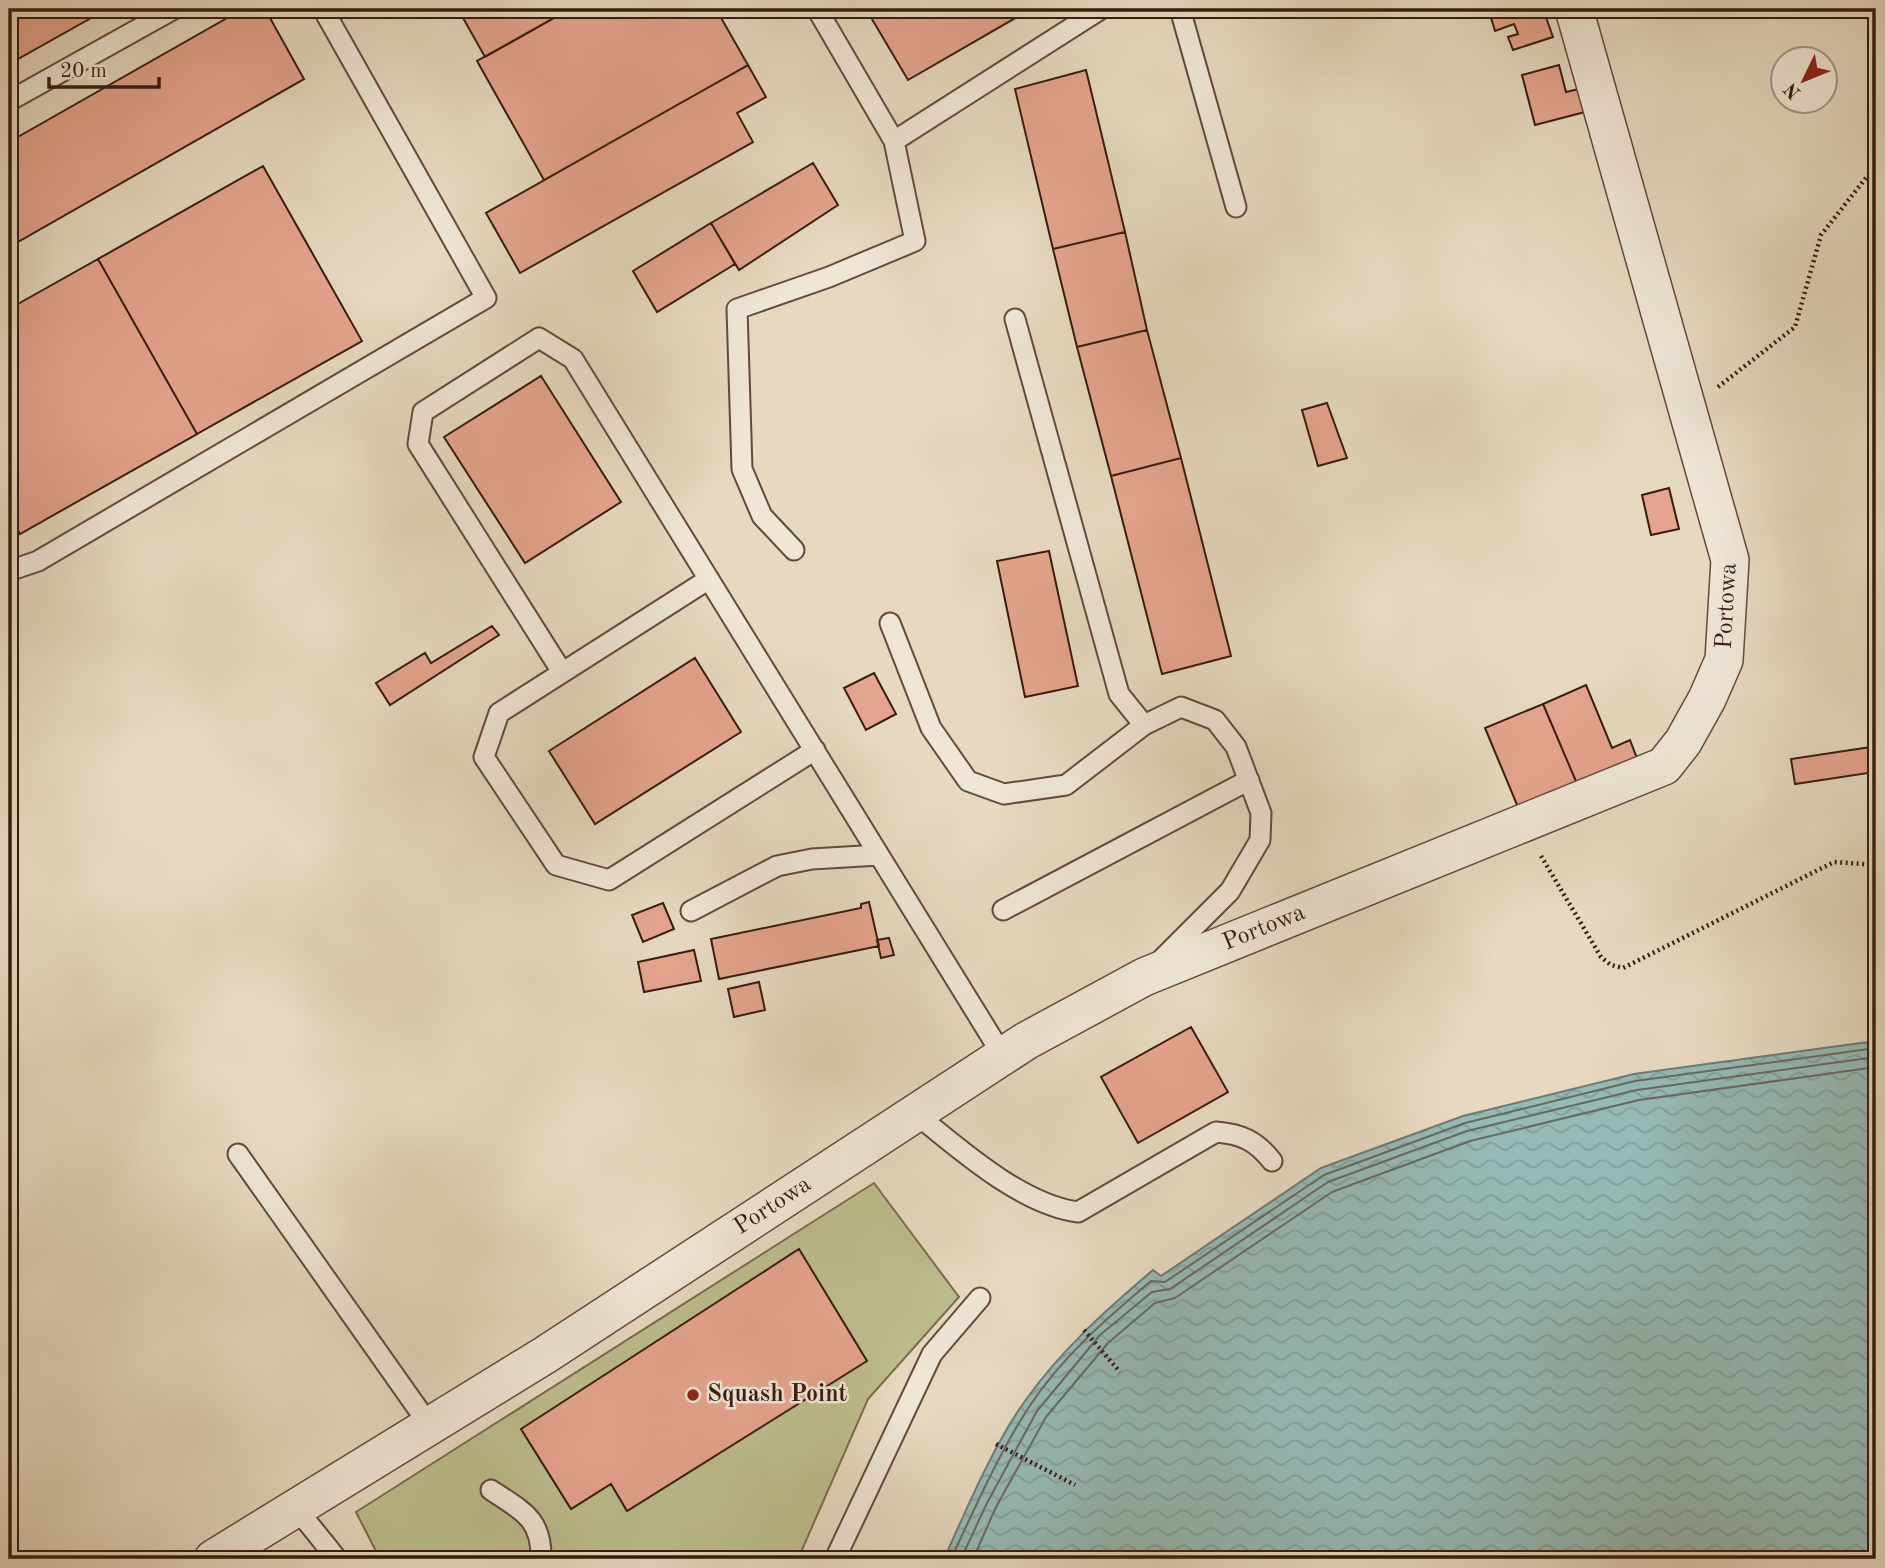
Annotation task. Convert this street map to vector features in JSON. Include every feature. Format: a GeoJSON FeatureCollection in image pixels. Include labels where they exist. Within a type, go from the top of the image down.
{"type":"FeatureCollection","features":[{"type":"Feature","properties":{"kind":"street","name":"Portowa"},"geometry":{"type":"LineString","coordinates":[[213,1559],[545,1355],[1003,1056],[1144,977],[1664,766],[1683,743],[1724,660],[1730,560],[1574,9]]}},
{"type":"Feature","properties":{"kind":"lane"},"geometry":{"type":"LineString","coordinates":[[9,101],[173,9]]}},
{"type":"Feature","properties":{"kind":"lane"},"geometry":{"type":"LineString","coordinates":[[9,571],[38,561],[486,298],[323,9]]}},
{"type":"Feature","properties":{"kind":"lane"},"geometry":{"type":"LineString","coordinates":[[794,550],[762,516],[742,469],[737,309],[829,277],[915,242],[894,141],[817,9]]}},
{"type":"Feature","properties":{"kind":"lane"},"geometry":{"type":"LineString","coordinates":[[894,141],[1101,9]]}},
{"type":"Feature","properties":{"kind":"lane"},"geometry":{"type":"LineString","coordinates":[[1180,9],[1236,207]]}},
{"type":"Feature","properties":{"kind":"lane"},"geometry":{"type":"LineString","coordinates":[[1015,319],[1119,694],[1144,725]]}},
{"type":"Feature","properties":{"kind":"lane"},"geometry":{"type":"LineString","coordinates":[[562,672],[418,444],[424,412],[539,338],[573,359],[1003,1056]]}},
{"type":"Feature","properties":{"kind":"lane"},"geometry":{"type":"LineString","coordinates":[[709,579],[499,713],[484,757],[556,865],[609,880],[815,750]]}},
{"type":"Feature","properties":{"kind":"lane"},"geometry":{"type":"LineString","coordinates":[[890,623],[932,728],[968,781],[1004,794],[1066,785],[1144,725],[1181,707],[1215,720],[1236,747],[1261,813],[1260,840],[1230,891],[1144,977]]}},
{"type":"Feature","properties":{"kind":"lane"},"geometry":{"type":"LineString","coordinates":[[1003,910],[1249,780]]}},
{"type":"Feature","properties":{"kind":"lane"},"geometry":{"type":"LineString","coordinates":[[691,911],[778,866],[812,859],[879,855]]}},
{"type":"Feature","properties":{"kind":"lane"},"geometry":{"type":"LineString","coordinates":[[916,1114],[969,1155],[1056,1209],[1078,1212],[1216,1132],[1238,1134],[1259,1144],[1272,1161]]}},
{"type":"Feature","properties":{"kind":"lane"},"geometry":{"type":"LineString","coordinates":[[237,1154],[430,1426]]}},
{"type":"Feature","properties":{"kind":"lane"},"geometry":{"type":"LineString","coordinates":[[835,1559],[932,1354],[980,1298]]}},
{"type":"Feature","properties":{"kind":"lane"},"geometry":{"type":"LineString","coordinates":[[491,1490],[531,1518],[541,1540],[541,1559]]}},
{"type":"Feature","properties":{"kind":"lane"},"geometry":{"type":"LineString","coordinates":[[296,1508],[337,1559]]}},
{"type":"Feature","properties":{"kind":"path"},"geometry":{"type":"LineString","coordinates":[[1688,412],[1795,327],[1821,235],[1876,165]]}},
{"type":"Feature","properties":{"kind":"path"},"geometry":{"type":"LineString","coordinates":[[1524,824],[1556,884],[1601,957],[1611,965],[1623,968],[1834,862],[1876,865]]}},
{"type":"Feature","properties":{"kind":"path"},"geometry":{"type":"LineString","coordinates":[[1084,1330],[1120,1372]]}},
{"type":"Feature","properties":{"kind":"path"},"geometry":{"type":"LineString","coordinates":[[996,1444],[1075,1485]]}},
{"type":"Feature","properties":{"kind":"green space"},"geometry":{"type":"Polygon","coordinates":[[[874,1183],[959,1297],[868,1399],[798,1559],[380,1559],[356,1512],[874,1183]]]}},
{"type":"Feature","properties":{"kind":"water"},"geometry":{"type":"Polygon","coordinates":[[[1876,1041],[1876,1559],[944,1559],[1002,1437],[1039,1382],[1069,1348],[1153,1270],[1161,1276],[1321,1168],[1463,1116],[1634,1074],[1876,1041]]]}},
{"type":"Feature","properties":{"kind":"building"},"geometry":{"type":"Polygon","coordinates":[[[9,9],[107,9],[9,64],[9,9]]]}},
{"type":"Feature","properties":{"kind":"building"},"geometry":{"type":"Polygon","coordinates":[[[243,9],[265,9],[304,79],[9,247],[9,142],[243,9]]]}},
{"type":"Feature","properties":{"kind":"building"},"geometry":{"type":"Polygon","coordinates":[[[458,9],[570,9],[485,57],[458,9]]]}},
{"type":"Feature","properties":{"kind":"building"},"geometry":{"type":"Polygon","coordinates":[[[570,9],[716,9],[748,65],[544,180],[477,61],[570,9]]]}},
{"type":"Feature","properties":{"kind":"building"},"geometry":{"type":"Polygon","coordinates":[[[866,9],[1031,9],[908,80],[866,9]]]}},
{"type":"Feature","properties":{"kind":"building"},"geometry":{"type":"Polygon","coordinates":[[[1543,9],[1553,37],[1513,50],[1508,37],[1518,34],[1514,24],[1495,31],[1489,11],[1543,9]]]}},
{"type":"Feature","properties":{"kind":"building"},"geometry":{"type":"Polygon","coordinates":[[[748,65],[766,97],[737,113],[753,142],[520,273],[486,213],[748,65]]]}},
{"type":"Feature","properties":{"kind":"building"},"geometry":{"type":"Polygon","coordinates":[[[1559,65],[1566,92],[1579,89],[1585,112],[1535,125],[1522,75],[1559,65]]]}},
{"type":"Feature","properties":{"kind":"building"},"geometry":{"type":"Polygon","coordinates":[[[1086,70],[1125,232],[1053,249],[1015,89],[1086,70]]]}},
{"type":"Feature","properties":{"kind":"building"},"geometry":{"type":"Polygon","coordinates":[[[813,163],[838,205],[739,270],[711,223],[813,163]]]}},
{"type":"Feature","properties":{"kind":"building"},"geometry":{"type":"Polygon","coordinates":[[[263,166],[362,341],[197,434],[98,259],[263,166]]]}},
{"type":"Feature","properties":{"kind":"building"},"geometry":{"type":"Polygon","coordinates":[[[711,223],[735,264],[657,312],[633,271],[711,223]]]}},
{"type":"Feature","properties":{"kind":"building"},"geometry":{"type":"Polygon","coordinates":[[[1125,232],[1147,330],[1077,347],[1053,249],[1125,232]]]}},
{"type":"Feature","properties":{"kind":"building"},"geometry":{"type":"Polygon","coordinates":[[[98,259],[197,434],[20,534],[9,513],[9,309],[98,259]]]}},
{"type":"Feature","properties":{"kind":"building"},"geometry":{"type":"Polygon","coordinates":[[[1147,330],[1181,458],[1111,476],[1077,347],[1147,330]]]}},
{"type":"Feature","properties":{"kind":"building"},"geometry":{"type":"Polygon","coordinates":[[[541,376],[621,502],[525,563],[444,437],[541,376]]]}},
{"type":"Feature","properties":{"kind":"building"},"geometry":{"type":"Polygon","coordinates":[[[1327,403],[1347,458],[1318,466],[1302,410],[1327,403]]]}},
{"type":"Feature","properties":{"kind":"building"},"geometry":{"type":"Polygon","coordinates":[[[1181,458],[1231,656],[1162,674],[1111,476],[1181,458]]]}},
{"type":"Feature","properties":{"kind":"building"},"geometry":{"type":"Polygon","coordinates":[[[1669,488],[1679,529],[1651,535],[1642,495],[1669,488]]]}},
{"type":"Feature","properties":{"kind":"building"},"geometry":{"type":"Polygon","coordinates":[[[1049,551],[1078,686],[1025,697],[997,561],[1049,551]]]}},
{"type":"Feature","properties":{"kind":"building"},"geometry":{"type":"Polygon","coordinates":[[[492,626],[499,635],[390,705],[376,683],[425,653],[431,663],[492,626]]]}},
{"type":"Feature","properties":{"kind":"building"},"geometry":{"type":"Polygon","coordinates":[[[695,658],[741,732],[595,824],[549,751],[695,658]]]}},
{"type":"Feature","properties":{"kind":"building"},"geometry":{"type":"Polygon","coordinates":[[[874,673],[896,714],[866,730],[844,688],[874,673]]]}},
{"type":"Feature","properties":{"kind":"building"},"geometry":{"type":"Polygon","coordinates":[[[1586,685],[1612,748],[1630,740],[1638,761],[1578,786],[1543,704],[1586,685]]]}},
{"type":"Feature","properties":{"kind":"building"},"geometry":{"type":"Polygon","coordinates":[[[1543,704],[1578,786],[1520,812],[1485,728],[1543,704]]]}},
{"type":"Feature","properties":{"kind":"building"},"geometry":{"type":"Polygon","coordinates":[[[1871,747],[1875,772],[1795,784],[1791,759],[1871,747]]]}},
{"type":"Feature","properties":{"kind":"building"},"geometry":{"type":"Polygon","coordinates":[[[869,902],[879,946],[719,979],[711,939],[861,908],[861,904],[869,902]]]}},
{"type":"Feature","properties":{"kind":"building"},"geometry":{"type":"Polygon","coordinates":[[[663,903],[674,929],[643,942],[632,915],[663,903]]]}},
{"type":"Feature","properties":{"kind":"building"},"geometry":{"type":"Polygon","coordinates":[[[889,938],[894,955],[881,958],[877,940],[889,938]]]}},
{"type":"Feature","properties":{"kind":"building"},"geometry":{"type":"Polygon","coordinates":[[[694,950],[701,981],[644,992],[638,962],[694,950]]]}},
{"type":"Feature","properties":{"kind":"building"},"geometry":{"type":"Polygon","coordinates":[[[759,982],[765,1010],[734,1017],[728,989],[759,982]]]}},
{"type":"Feature","properties":{"kind":"building"},"geometry":{"type":"Polygon","coordinates":[[[1191,1027],[1228,1092],[1138,1143],[1101,1077],[1191,1027]]]}},
{"type":"Feature","properties":{"kind":"building","name":"Squash Point"},"geometry":{"type":"Polygon","coordinates":[[[799,1249],[867,1361],[627,1511],[611,1484],[571,1509],[521,1429],[799,1249]]]}},
{"type":"Feature","properties":{"kind":"place","name":"Squash Point"},"geometry":{"type":"Point","coordinates":[693,1395]}}]}
